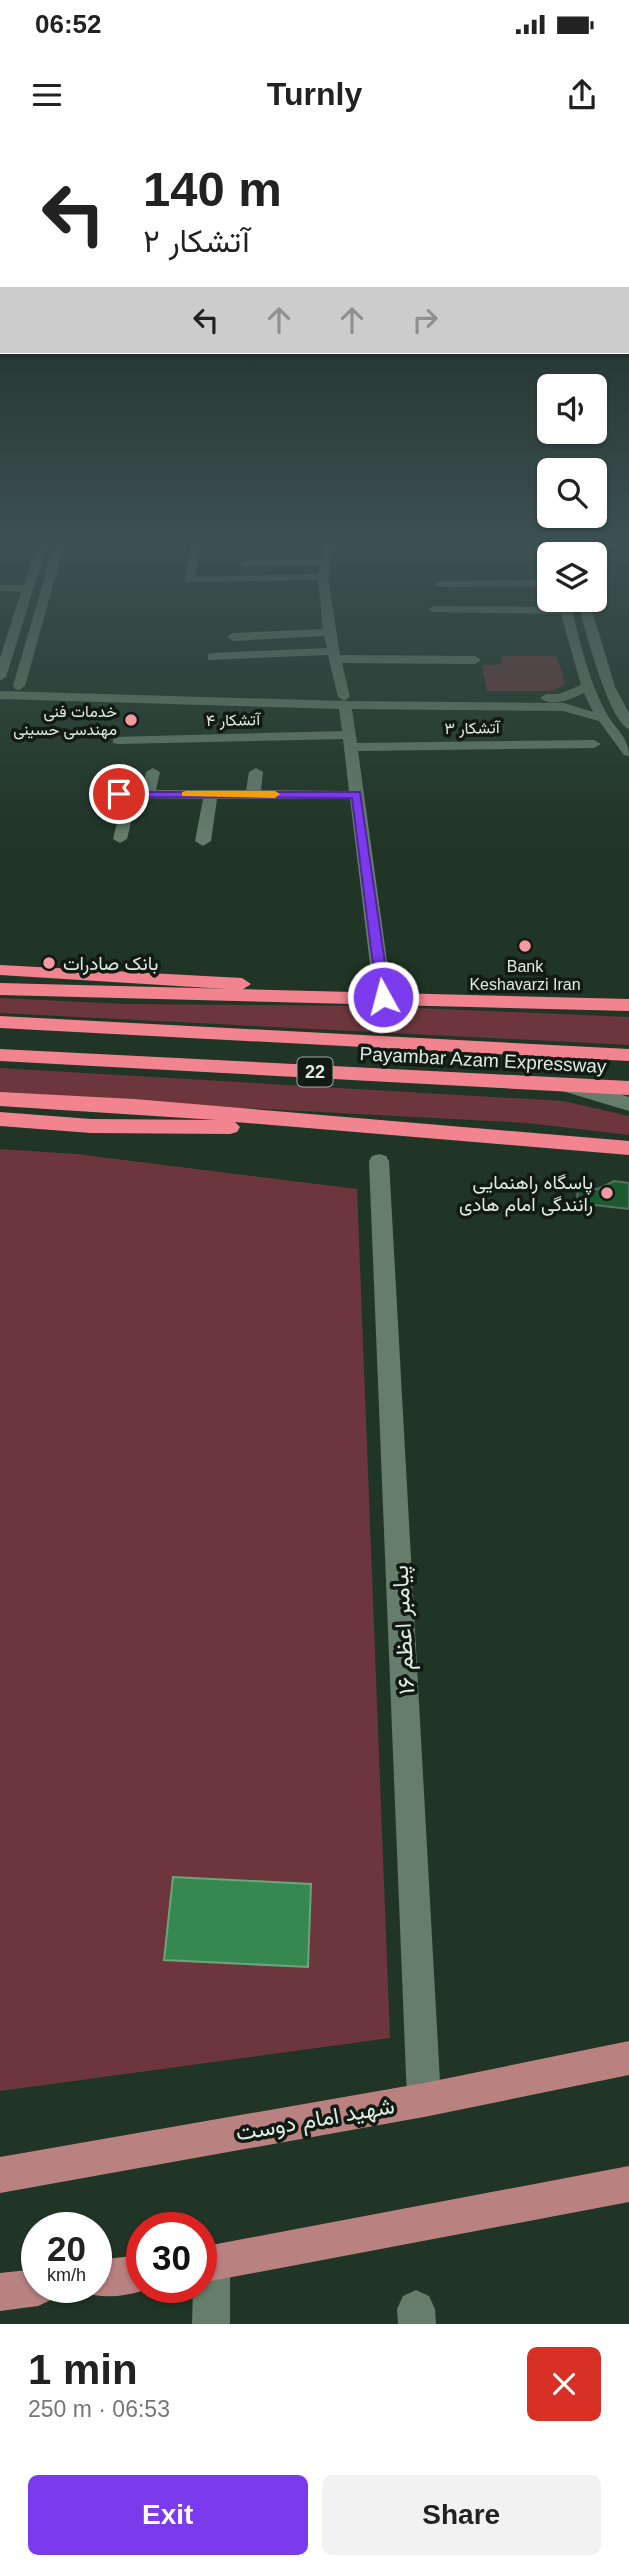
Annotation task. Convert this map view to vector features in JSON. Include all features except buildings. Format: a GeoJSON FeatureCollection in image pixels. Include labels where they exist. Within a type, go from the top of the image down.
{"type":"FeatureCollection","features":[{"type":"Feature","properties":{"kind":"highway"},"geometry":{"type":"LineString","coordinates":[[0,970],[187,979],[383,997]]}},
{"type":"Feature","properties":{"kind":"highway"},"geometry":{"type":"LineString","coordinates":[[0,989],[629,1005]]}},
{"type":"Feature","properties":{"kind":"highway","name":"Payambar Azam Expressway"},"geometry":{"type":"LineString","coordinates":[[0,1022],[629,1055]]}},
{"type":"Feature","properties":{"kind":"highway","name":"Payambar Azam Expressway"},"geometry":{"type":"LineString","coordinates":[[0,1055],[629,1088]]}},
{"type":"Feature","properties":{"kind":"highway"},"geometry":{"type":"LineString","coordinates":[[0,1099],[134,1106],[629,1148]]}},
{"type":"Feature","properties":{"kind":"highway"},"geometry":{"type":"LineString","coordinates":[[0,1119],[91,1126],[379,1128]]}},
{"type":"Feature","properties":{"kind":"main road","name":"شهید امام دوست"},"geometry":{"type":"LineString","coordinates":[[0,2175],[424,2100],[629,2058]]}},
{"type":"Feature","properties":{"kind":"main road"},"geometry":{"type":"LineString","coordinates":[[217,2263],[629,2185]]}},
{"type":"Feature","properties":{"kind":"main road"},"geometry":{"type":"LineString","coordinates":[[0,2292],[21,2289]]}},
{"type":"Feature","properties":{"kind":"street"},"geometry":{"type":"LineString","coordinates":[[0,677],[11,644]]}},
{"type":"Feature","properties":{"kind":"street"},"geometry":{"type":"LineString","coordinates":[[19,686],[31,644]]}},
{"type":"Feature","properties":{"kind":"street"},"geometry":{"type":"LineString","coordinates":[[332,644],[345,701],[383,997]]}},
{"type":"Feature","properties":{"kind":"street"},"geometry":{"type":"LineString","coordinates":[[575,644],[587,687],[601,718],[629,752]]}},
{"type":"Feature","properties":{"kind":"street"},"geometry":{"type":"LineString","coordinates":[[596,644],[614,702],[629,725]]}},
{"type":"Feature","properties":{"kind":"street"},"geometry":{"type":"LineString","coordinates":[[212,657],[335,655],[475,660]]}},
{"type":"Feature","properties":{"kind":"street"},"geometry":{"type":"LineString","coordinates":[[0,690],[19,686],[345,701]]}},
{"type":"Feature","properties":{"kind":"street"},"geometry":{"type":"LineString","coordinates":[[562,702],[587,687]]}},
{"type":"Feature","properties":{"kind":"street"},"geometry":{"type":"LineString","coordinates":[[0,690],[345,701],[562,702],[601,718]]}},
{"type":"Feature","properties":{"kind":"street"},"geometry":{"type":"LineString","coordinates":[[614,702],[629,702]]}},
{"type":"Feature","properties":{"kind":"street","name":"آتشکار ۴"},"geometry":{"type":"LineString","coordinates":[[118,740],[350,741]]}},
{"type":"Feature","properties":{"kind":"street","name":"آتشکار ۳"},"geometry":{"type":"LineString","coordinates":[[350,741],[594,744]]}},
{"type":"Feature","properties":{"kind":"street"},"geometry":{"type":"LineString","coordinates":[[148,794],[153,772]]}},
{"type":"Feature","properties":{"kind":"street"},"geometry":{"type":"LineString","coordinates":[[253,794],[256,772]]}},
{"type":"Feature","properties":{"kind":"street"},"geometry":{"type":"LineString","coordinates":[[120,839],[125,794],[357,794]]}},
{"type":"Feature","properties":{"kind":"street"},"geometry":{"type":"LineString","coordinates":[[203,841],[211,794]]}},
{"type":"Feature","properties":{"kind":"street"},"geometry":{"type":"LineString","coordinates":[[564,1085],[629,1104]]}},
{"type":"Feature","properties":{"kind":"street","name":"پیامبر اعظم ۱۶"},"geometry":{"type":"LineString","coordinates":[[379,1161],[424,2100]]}},
{"type":"Feature","properties":{"kind":"street"},"geometry":{"type":"LineString","coordinates":[[210,2303],[211,2324]]}},
{"type":"Feature","properties":{"kind":"shaded area"},"geometry":{"type":"Polygon","coordinates":[[[501,656],[557,656],[565,684],[552,691],[487,691],[482,665],[502,664],[501,656]]]}},
{"type":"Feature","properties":{"kind":"shaded area"},"geometry":{"type":"Polygon","coordinates":[[[0,998],[125,1004],[370,1006],[629,1017],[629,1045],[0,1013],[0,998]]]}},
{"type":"Feature","properties":{"kind":"shaded area"},"geometry":{"type":"Polygon","coordinates":[[[0,1068],[563,1101],[629,1116],[629,1135],[527,1123],[0,1095],[0,1068]]]}},
{"type":"Feature","properties":{"kind":"shaded area"},"geometry":{"type":"Polygon","coordinates":[[[0,1149],[76,1154],[357,1189],[390,2038],[0,2091],[0,1149]]]}},
{"type":"Feature","properties":{"kind":"shaded area"},"geometry":{"type":"Polygon","coordinates":[[[173,1877],[311,1884],[308,1967],[164,1960],[173,1877]]]}},
{"type":"Feature","properties":{"kind":"slow traffic"},"geometry":{"type":"LineString","coordinates":[[186,794],[275,794]]}},
{"type":"Feature","properties":{"kind":"place","name":"خدمات فنی مهندسی حسینی"},"geometry":{"type":"Point","coordinates":[131,720]}},
{"type":"Feature","properties":{"kind":"place","name":"Bank Keshavarzi Iran"},"geometry":{"type":"Point","coordinates":[525,946]}},
{"type":"Feature","properties":{"kind":"place","name":"بانک صادرات"},"geometry":{"type":"Point","coordinates":[49,963]}},
{"type":"Feature","properties":{"kind":"place","name":"پاسگاه راهنمایی رانندگی امام هادی"},"geometry":{"type":"Point","coordinates":[607,1193]}},
{"type":"Feature","properties":{"kind":"route"},"geometry":{"type":"LineString","coordinates":[[119,794],[357,794],[383,997]]}}]}
